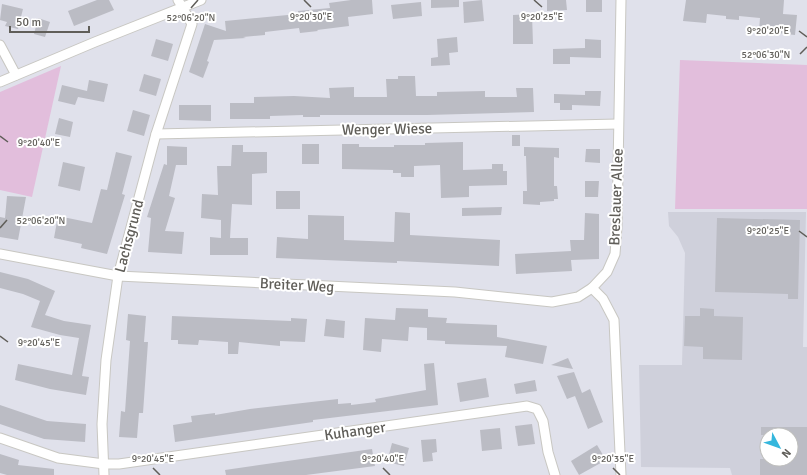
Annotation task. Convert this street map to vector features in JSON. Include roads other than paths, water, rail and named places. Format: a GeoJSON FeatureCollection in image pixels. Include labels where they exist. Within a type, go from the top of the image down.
{"type":"FeatureCollection","features":[{"type":"Feature","properties":{"kind":"street"},"geometry":{"type":"LineString","coordinates":[[0,82],[180,4],[201,0]]}},
{"type":"Feature","properties":{"kind":"street","name":"Breslauer Allee"},"geometry":{"type":"LineString","coordinates":[[592,288],[607,272],[615,254],[621,0]]}},
{"type":"Feature","properties":{"kind":"street","name":"Lachsgrund"},"geometry":{"type":"LineString","coordinates":[[104,475],[102,424],[106,360],[118,276],[156,134],[192,24],[180,4]]}},
{"type":"Feature","properties":{"kind":"street"},"geometry":{"type":"LineString","coordinates":[[0,45],[16,75]]}},
{"type":"Feature","properties":{"kind":"street","name":"Wenger Wiese"},"geometry":{"type":"LineString","coordinates":[[156,134],[618,124]]}},
{"type":"Feature","properties":{"kind":"street","name":"Breiter Weg"},"geometry":{"type":"LineString","coordinates":[[0,254],[118,276],[455,292],[552,302],[578,297],[592,288]]}},
{"type":"Feature","properties":{"kind":"street"},"geometry":{"type":"LineString","coordinates":[[592,288],[604,299],[614,320],[621,475]]}},
{"type":"Feature","properties":{"kind":"street","name":"Kuhanger"},"geometry":{"type":"LineString","coordinates":[[0,438],[58,458],[104,464],[119,464],[527,406],[537,409],[543,421],[548,452],[555,475]]}}]}
